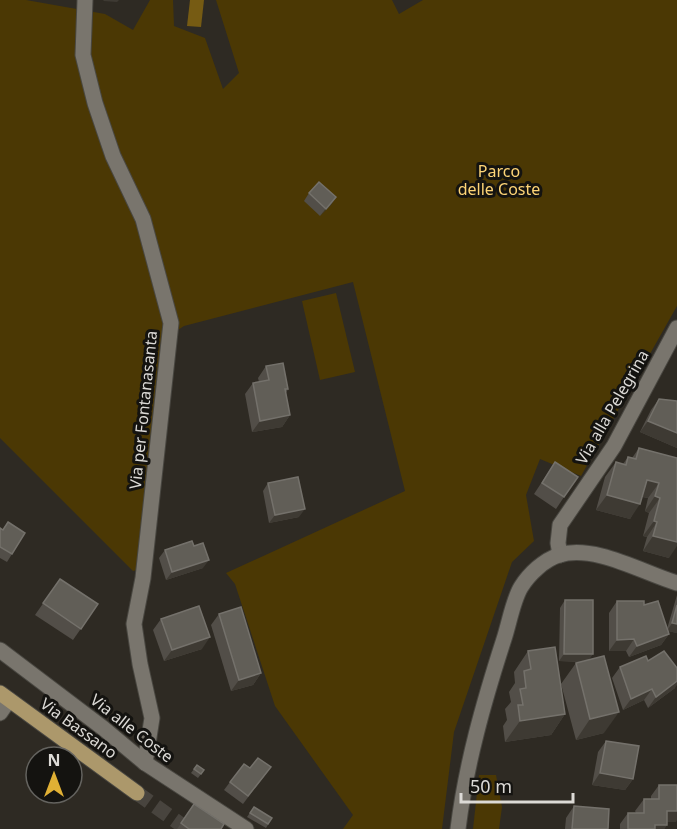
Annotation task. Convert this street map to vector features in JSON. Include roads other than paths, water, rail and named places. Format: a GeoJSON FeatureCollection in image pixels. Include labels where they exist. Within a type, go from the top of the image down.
{"type":"FeatureCollection","features":[{"type":"Feature","properties":{"kind":"main road","name":"Via Bassano"},"geometry":{"type":"LineString","coordinates":[[3,702],[137,793]]}},
{"type":"Feature","properties":{"kind":"street","name":"Via per Fontanasanta"},"geometry":{"type":"LineString","coordinates":[[85,0],[83,55],[94,103],[113,156],[143,219],[171,324],[143,578],[134,624],[152,718],[145,763]]}},
{"type":"Feature","properties":{"kind":"street","name":"Via alla Pelegrina"},"geometry":{"type":"LineString","coordinates":[[560,555],[558,543],[560,525],[614,446],[677,327]]}},
{"type":"Feature","properties":{"kind":"street"},"geometry":{"type":"LineString","coordinates":[[458,829],[477,731],[521,587],[547,561],[560,555],[575,553],[599,555],[677,583]]}},
{"type":"Feature","properties":{"kind":"street","name":"Via alle Coste"},"geometry":{"type":"LineString","coordinates":[[0,650],[145,763],[246,829]]}},
{"type":"Feature","properties":{"kind":"tunnel"},"geometry":{"type":"LineString","coordinates":[[137,793],[187,829]]}},
{"type":"Feature","properties":{"kind":"park label","name":"Parco delle Coste"},"geometry":{"type":"Point","coordinates":[499,180]}}]}
